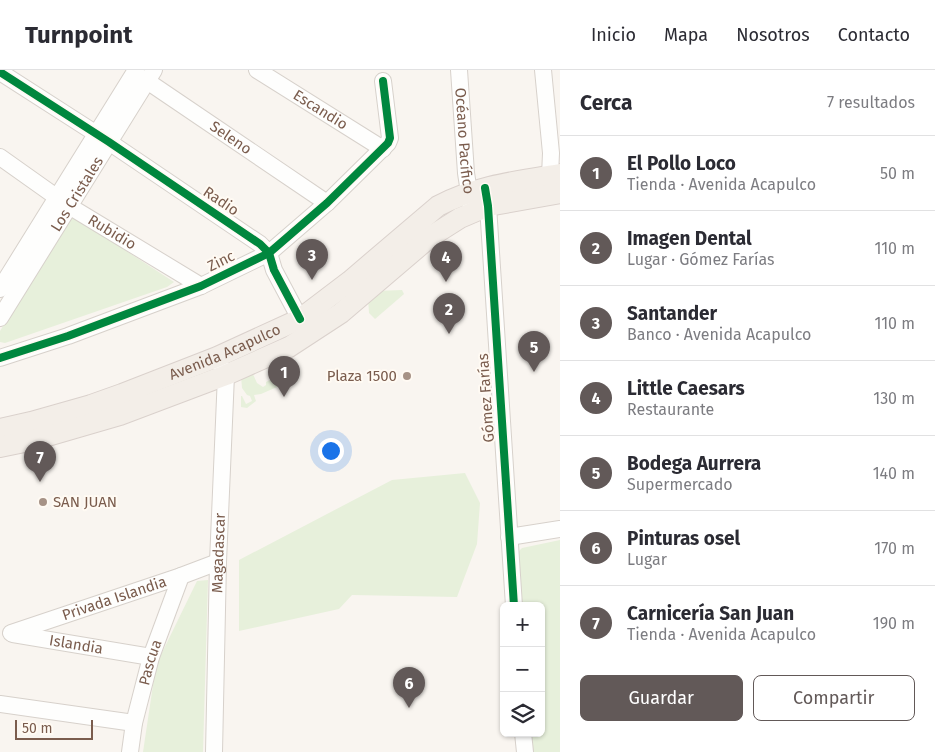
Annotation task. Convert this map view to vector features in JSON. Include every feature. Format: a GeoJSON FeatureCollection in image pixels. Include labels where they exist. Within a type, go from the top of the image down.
{"type":"FeatureCollection","features":[{"type":"Feature","properties":{"kind":"main road","name":"Avenida Acapulco"},"geometry":{"type":"LineString","coordinates":[[0,429],[91,405],[218,357],[300,319],[350,281],[438,206],[452,199],[479,200],[557,181]]}},
{"type":"Feature","properties":{"kind":"main road","name":"Avenida Acapulco"},"geometry":{"type":"LineString","coordinates":[[0,447],[34,440],[120,415],[226,375],[289,347],[341,313],[430,237],[460,218],[479,200]]}},
{"type":"Feature","properties":{"kind":"street","name":"Escandio"},"geometry":{"type":"LineString","coordinates":[[257,70],[383,149]]}},
{"type":"Feature","properties":{"kind":"street","name":"Océano Pacífico"},"geometry":{"type":"LineString","coordinates":[[459,70],[479,200]]}},
{"type":"Feature","properties":{"kind":"street"},"geometry":{"type":"LineString","coordinates":[[543,70],[552,88],[557,181]]}},
{"type":"Feature","properties":{"kind":"street","name":"Radio"},"geometry":{"type":"LineString","coordinates":[[0,72],[260,244],[269,254],[274,270],[300,319]]}},
{"type":"Feature","properties":{"kind":"street","name":"Los Cristales"},"geometry":{"type":"LineString","coordinates":[[0,318],[63,201],[139,73]]}},
{"type":"Feature","properties":{"kind":"street","name":"Seleno"},"geometry":{"type":"LineString","coordinates":[[139,73],[327,203]]}},
{"type":"Feature","properties":{"kind":"street"},"geometry":{"type":"LineString","coordinates":[[383,81],[390,138],[383,149]]}},
{"type":"Feature","properties":{"kind":"street","name":"Zinc"},"geometry":{"type":"LineString","coordinates":[[0,358],[68,336],[201,286],[269,254],[327,203],[383,149]]}},
{"type":"Feature","properties":{"kind":"street","name":"Rubidio"},"geometry":{"type":"LineString","coordinates":[[0,157],[63,201],[201,286]]}},
{"type":"Feature","properties":{"kind":"street","name":"Gómez Farías"},"geometry":{"type":"LineString","coordinates":[[479,200],[514,602]]}},
{"type":"Feature","properties":{"kind":"street","name":"Los Cristales"},"geometry":{"type":"LineString","coordinates":[[0,289],[63,201]]}},
{"type":"Feature","properties":{"kind":"street","name":"Magadascar"},"geometry":{"type":"LineString","coordinates":[[214,752],[218,562],[226,375],[218,357]]}},
{"type":"Feature","properties":{"kind":"street"},"geometry":{"type":"LineString","coordinates":[[509,537],[560,530]]}},
{"type":"Feature","properties":{"kind":"street","name":"Privada Islandia"},"geometry":{"type":"LineString","coordinates":[[5,633],[181,576],[218,562]]}},
{"type":"Feature","properties":{"kind":"street","name":"Pascua"},"geometry":{"type":"LineString","coordinates":[[130,752],[134,723],[151,657],[181,576]]}},
{"type":"Feature","properties":{"kind":"street","name":"Islandia"},"geometry":{"type":"LineString","coordinates":[[5,633],[151,657]]}},
{"type":"Feature","properties":{"kind":"street"},"geometry":{"type":"LineString","coordinates":[[0,704],[134,723]]}},
{"type":"Feature","properties":{"kind":"street"},"geometry":{"type":"LineString","coordinates":[[523,737],[525,752]]}},
{"type":"Feature","properties":{"kind":"green space"},"geometry":{"type":"Polygon","coordinates":[[[71,215],[174,282],[167,287],[5,343],[0,342],[0,331],[71,215]]]}},
{"type":"Feature","properties":{"kind":"green space"},"geometry":{"type":"Polygon","coordinates":[[[402,290],[404,294],[375,319],[369,313],[368,298],[376,291],[402,290]]]}},
{"type":"Feature","properties":{"kind":"green space"},"geometry":{"type":"Polygon","coordinates":[[[252,372],[257,383],[263,387],[266,385],[266,382],[279,375],[284,384],[254,395],[256,401],[247,408],[241,407],[241,396],[246,404],[252,401],[242,388],[241,376],[252,372]]]}},
{"type":"Feature","properties":{"kind":"green space"},"geometry":{"type":"Polygon","coordinates":[[[465,473],[480,503],[477,544],[457,597],[352,595],[339,609],[239,631],[239,560],[392,480],[465,473]]]}},
{"type":"Feature","properties":{"kind":"green space"},"geometry":{"type":"Polygon","coordinates":[[[560,540],[560,752],[530,752],[529,737],[545,737],[545,602],[519,602],[517,553],[522,548],[560,540]]]}},
{"type":"Feature","properties":{"kind":"green space"},"geometry":{"type":"Polygon","coordinates":[[[208,580],[203,752],[143,752],[156,665],[197,581],[208,580]]]}},
{"type":"Feature","properties":{"kind":"cycle path"},"geometry":{"type":"LineString","coordinates":[[0,72],[109,142],[260,244],[269,253],[274,270],[300,319]]}},
{"type":"Feature","properties":{"kind":"cycle path"},"geometry":{"type":"LineString","coordinates":[[0,358],[68,336],[201,286],[269,253],[327,203],[388,143],[390,138],[383,81]]}},
{"type":"Feature","properties":{"kind":"cycle path"},"geometry":{"type":"LineString","coordinates":[[485,188],[488,206],[514,602]]}},
{"type":"Feature","properties":{"kind":"place","name":"Santander"},"geometry":{"type":"Point","coordinates":[312,280]}},
{"type":"Feature","properties":{"kind":"place","name":"Little Caesars"},"geometry":{"type":"Point","coordinates":[446,282]}},
{"type":"Feature","properties":{"kind":"place","name":"Imagen Dental"},"geometry":{"type":"Point","coordinates":[449,334]}},
{"type":"Feature","properties":{"kind":"place","name":"Bodega Aurrera"},"geometry":{"type":"Point","coordinates":[534,372]}},
{"type":"Feature","properties":{"kind":"place","name":"Plaza 1500"},"geometry":{"type":"Point","coordinates":[407,376]}},
{"type":"Feature","properties":{"kind":"place","name":"El Pollo Loco"},"geometry":{"type":"Point","coordinates":[284,397]}},
{"type":"Feature","properties":{"kind":"place","name":"Carnicería San Juan"},"geometry":{"type":"Point","coordinates":[40,482]}},
{"type":"Feature","properties":{"kind":"place","name":"SAN JUAN"},"geometry":{"type":"Point","coordinates":[43,502]}},
{"type":"Feature","properties":{"kind":"place","name":"Pinturas osel"},"geometry":{"type":"Point","coordinates":[409,708]}}]}
